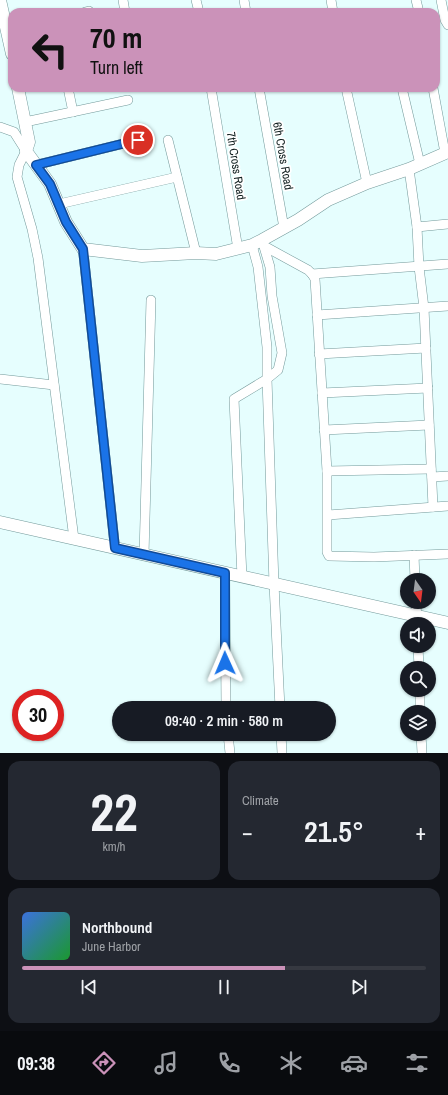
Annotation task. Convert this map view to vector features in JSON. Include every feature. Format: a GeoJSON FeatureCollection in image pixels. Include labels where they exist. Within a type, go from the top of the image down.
{"type":"FeatureCollection","features":[{"type":"Feature","properties":{"kind":"street"},"geometry":{"type":"LineString","coordinates":[[0,0],[8,20]]}},
{"type":"Feature","properties":{"kind":"street"},"geometry":{"type":"LineString","coordinates":[[441,0],[448,25]]}},
{"type":"Feature","properties":{"kind":"street"},"geometry":{"type":"LineString","coordinates":[[19,92],[29,142],[19,165],[17,177],[32,229],[38,258],[74,539]]}},
{"type":"Feature","properties":{"kind":"street"},"geometry":{"type":"LineString","coordinates":[[69,92],[73,112]]}},
{"type":"Feature","properties":{"kind":"street","name":"7th Cross Road"},"geometry":{"type":"LineString","coordinates":[[212,92],[238,249]]}},
{"type":"Feature","properties":{"kind":"street","name":"6th Cross Road"},"geometry":{"type":"LineString","coordinates":[[260,92],[284,228]]}},
{"type":"Feature","properties":{"kind":"street"},"geometry":{"type":"LineString","coordinates":[[347,92],[367,183]]}},
{"type":"Feature","properties":{"kind":"street"},"geometry":{"type":"LineString","coordinates":[[403,92],[420,164]]}},
{"type":"Feature","properties":{"kind":"street"},"geometry":{"type":"LineString","coordinates":[[83,249],[142,256],[196,253],[216,254],[259,244],[328,200],[447,152],[434,92]]}},
{"type":"Feature","properties":{"kind":"street"},"geometry":{"type":"LineString","coordinates":[[24,122],[128,100]]}},
{"type":"Feature","properties":{"kind":"street"},"geometry":{"type":"LineString","coordinates":[[0,127],[14,132],[50,184],[66,222],[83,249],[115,548]]}},
{"type":"Feature","properties":{"kind":"street"},"geometry":{"type":"LineString","coordinates":[[36,165],[138,140]]}},
{"type":"Feature","properties":{"kind":"street"},"geometry":{"type":"LineString","coordinates":[[168,140],[196,253]]}},
{"type":"Feature","properties":{"kind":"street"},"geometry":{"type":"LineString","coordinates":[[408,169],[417,227],[419,267],[424,308],[433,507]]}},
{"type":"Feature","properties":{"kind":"street"},"geometry":{"type":"LineString","coordinates":[[59,204],[177,177]]}},
{"type":"Feature","properties":{"kind":"street"},"geometry":{"type":"LineString","coordinates":[[417,227],[448,224]]}},
{"type":"Feature","properties":{"kind":"street"},"geometry":{"type":"LineString","coordinates":[[259,244],[308,270],[315,279],[316,315],[327,471],[328,556],[374,557],[414,554],[448,554]]}},
{"type":"Feature","properties":{"kind":"street"},"geometry":{"type":"LineString","coordinates":[[259,244],[258,267],[266,347],[280,701]]}},
{"type":"Feature","properties":{"kind":"street"},"geometry":{"type":"LineString","coordinates":[[242,577],[234,399],[267,379],[278,370],[282,353],[272,296],[270,268],[259,244]]}},
{"type":"Feature","properties":{"kind":"street"},"geometry":{"type":"LineString","coordinates":[[312,274],[448,264]]}},
{"type":"Feature","properties":{"kind":"street"},"geometry":{"type":"LineString","coordinates":[[144,555],[151,300]]}},
{"type":"Feature","properties":{"kind":"street"},"geometry":{"type":"LineString","coordinates":[[316,315],[448,306]]}},
{"type":"Feature","properties":{"kind":"street"},"geometry":{"type":"LineString","coordinates":[[319,354],[426,348]]}},
{"type":"Feature","properties":{"kind":"street"},"geometry":{"type":"LineString","coordinates":[[0,379],[54,385]]}},
{"type":"Feature","properties":{"kind":"street"},"geometry":{"type":"LineString","coordinates":[[322,393],[428,388]]}},
{"type":"Feature","properties":{"kind":"street"},"geometry":{"type":"LineString","coordinates":[[324,430],[429,425]]}},
{"type":"Feature","properties":{"kind":"street"},"geometry":{"type":"LineString","coordinates":[[327,471],[432,473],[448,476]]}},
{"type":"Feature","properties":{"kind":"street"},"geometry":{"type":"LineString","coordinates":[[328,515],[448,506]]}},
{"type":"Feature","properties":{"kind":"street"},"geometry":{"type":"LineString","coordinates":[[0,522],[274,584],[405,617]]}},
{"type":"Feature","properties":{"kind":"street"},"geometry":{"type":"LineString","coordinates":[[414,554],[415,573]]}},
{"type":"Feature","properties":{"kind":"street"},"geometry":{"type":"LineString","coordinates":[[225,573],[226,701]]}},
{"type":"Feature","properties":{"kind":"street"},"geometry":{"type":"LineString","coordinates":[[436,622],[448,623]]}},
{"type":"Feature","properties":{"kind":"street"},"geometry":{"type":"LineString","coordinates":[[229,741],[230,753]]}},
{"type":"Feature","properties":{"kind":"street"},"geometry":{"type":"LineString","coordinates":[[281,741],[282,753]]}},
{"type":"Feature","properties":{"kind":"street"},"geometry":{"type":"LineString","coordinates":[[421,741],[422,753]]}},
{"type":"Feature","properties":{"kind":"route"},"geometry":{"type":"LineString","coordinates":[[138,140],[36,165],[50,184],[66,222],[83,249],[115,548],[225,573],[225,663]]}}]}
